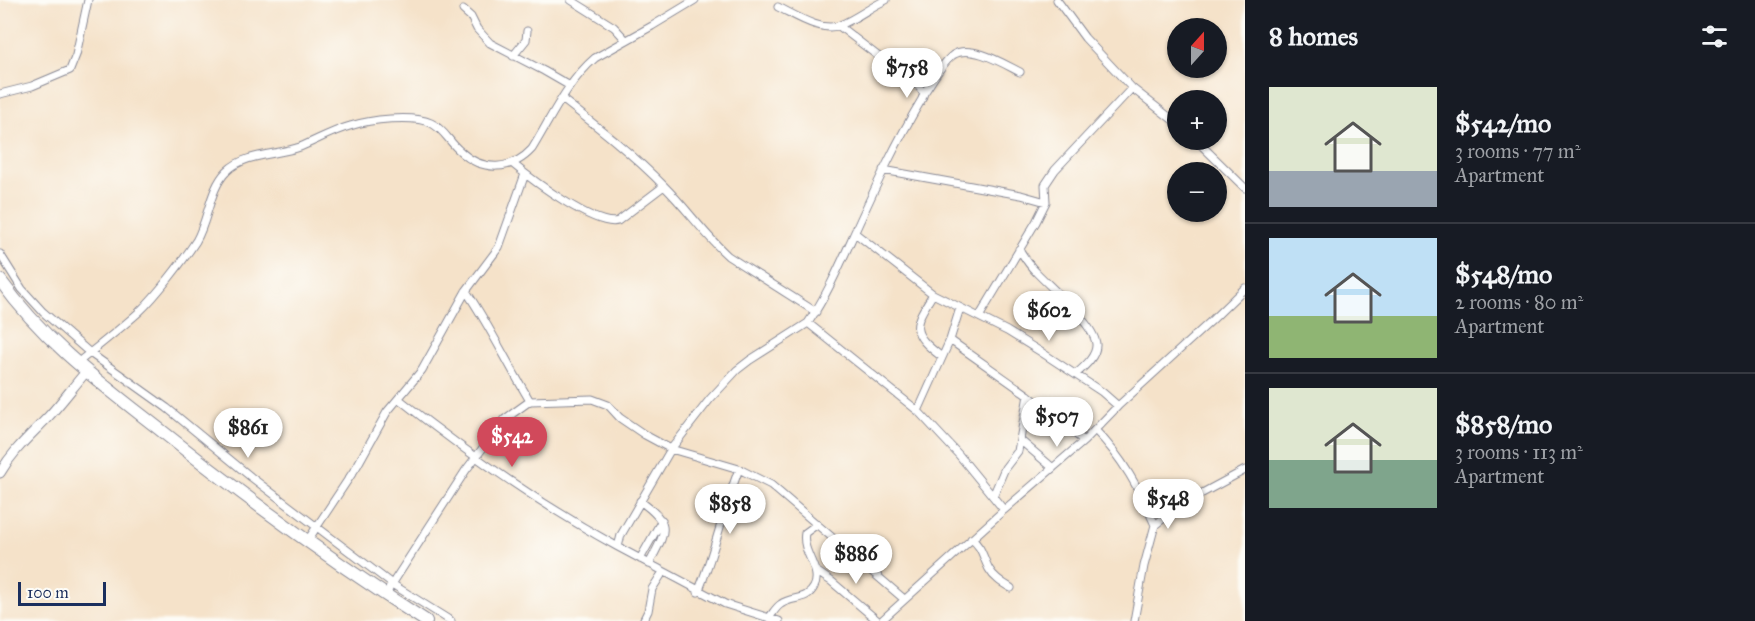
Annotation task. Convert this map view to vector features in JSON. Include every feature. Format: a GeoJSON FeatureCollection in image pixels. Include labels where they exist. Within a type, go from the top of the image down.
{"type":"FeatureCollection","features":[{"type":"Feature","properties":{"kind":"highway"},"geometry":{"type":"LineString","coordinates":[[0,280],[24,312],[81,368],[201,462],[308,540],[389,590],[426,621]]}},
{"type":"Feature","properties":{"kind":"street"},"geometry":{"type":"LineString","coordinates":[[0,94],[32,86],[70,70],[76,55],[88,0]]}},
{"type":"Feature","properties":{"kind":"street"},"geometry":{"type":"LineString","coordinates":[[571,0],[614,27],[626,40]]}},
{"type":"Feature","properties":{"kind":"street"},"geometry":{"type":"LineString","coordinates":[[0,473],[17,447],[49,415],[90,353],[141,310],[184,256],[202,230],[214,190],[221,178],[236,164],[300,147],[358,123],[423,120],[447,135],[459,151],[484,165],[495,167],[513,164],[524,158],[532,149],[570,86],[595,58],[695,0]]}},
{"type":"Feature","properties":{"kind":"street"},"geometry":{"type":"LineString","coordinates":[[778,7],[827,27],[839,26],[886,0]]}},
{"type":"Feature","properties":{"kind":"street"},"geometry":{"type":"LineString","coordinates":[[1057,0],[1085,38],[1132,88],[1167,115]]}},
{"type":"Feature","properties":{"kind":"street"},"geometry":{"type":"LineString","coordinates":[[463,10],[490,43],[570,86]]}},
{"type":"Feature","properties":{"kind":"street"},"geometry":{"type":"LineString","coordinates":[[839,26],[912,79],[924,93]]}},
{"type":"Feature","properties":{"kind":"street"},"geometry":{"type":"LineString","coordinates":[[513,56],[526,40],[527,31]]}},
{"type":"Feature","properties":{"kind":"street"},"geometry":{"type":"LineString","coordinates":[[618,547],[621,536],[670,449],[710,399],[737,370],[808,323],[816,312],[828,291],[883,170],[924,93],[950,59],[960,52],[973,52],[992,58],[1020,72]]}},
{"type":"Feature","properties":{"kind":"street"},"geometry":{"type":"LineString","coordinates":[[980,317],[1046,202],[1045,185],[1055,170],[1132,88]]}},
{"type":"Feature","properties":{"kind":"street"},"geometry":{"type":"LineString","coordinates":[[562,99],[634,156],[728,256],[816,312]]}},
{"type":"Feature","properties":{"kind":"street"},"geometry":{"type":"LineString","coordinates":[[1206,150],[1245,188]]}},
{"type":"Feature","properties":{"kind":"street"},"geometry":{"type":"LineString","coordinates":[[513,164],[590,216],[612,223],[664,186]]}},
{"type":"Feature","properties":{"kind":"street"},"geometry":{"type":"LineString","coordinates":[[883,170],[1021,195],[1046,202]]}},
{"type":"Feature","properties":{"kind":"street"},"geometry":{"type":"LineString","coordinates":[[308,540],[357,466],[387,412],[422,370],[466,291],[499,247],[525,174]]}},
{"type":"Feature","properties":{"kind":"street"},"geometry":{"type":"LineString","coordinates":[[855,232],[933,294],[1033,346],[1102,392],[1118,406]]}},
{"type":"Feature","properties":{"kind":"street"},"geometry":{"type":"LineString","coordinates":[[1019,249],[1033,270],[1092,331],[1096,348],[1091,359],[1076,374]]}},
{"type":"Feature","properties":{"kind":"street"},"geometry":{"type":"LineString","coordinates":[[0,254],[22,289],[43,312],[90,353],[167,408],[251,477],[318,526],[389,590],[451,621]]}},
{"type":"Feature","properties":{"kind":"street"},"geometry":{"type":"LineString","coordinates":[[816,571],[879,621],[1084,441],[1118,406],[1245,288]]}},
{"type":"Feature","properties":{"kind":"street"},"geometry":{"type":"LineString","coordinates":[[466,291],[492,331],[512,372],[530,401]]}},
{"type":"Feature","properties":{"kind":"street"},"geometry":{"type":"LineString","coordinates":[[933,294],[916,326],[919,335],[942,357]]}},
{"type":"Feature","properties":{"kind":"street"},"geometry":{"type":"LineString","coordinates":[[918,411],[950,340],[960,308]]}},
{"type":"Feature","properties":{"kind":"street"},"geometry":{"type":"LineString","coordinates":[[808,323],[918,411],[959,455],[1004,510]]}},
{"type":"Feature","properties":{"kind":"street"},"geometry":{"type":"LineString","coordinates":[[950,340],[1028,395],[1084,441]]}},
{"type":"Feature","properties":{"kind":"street"},"geometry":{"type":"LineString","coordinates":[[993,496],[1005,468],[1018,451],[1028,395]]}},
{"type":"Feature","properties":{"kind":"street"},"geometry":{"type":"LineString","coordinates":[[399,399],[474,458],[542,503],[698,592],[724,604],[775,620],[783,602],[806,596],[817,581],[816,571],[808,556],[804,540],[805,533],[816,525]]}},
{"type":"Feature","properties":{"kind":"street"},"geometry":{"type":"LineString","coordinates":[[389,590],[474,458],[505,419],[530,401],[592,399],[601,402],[620,418],[670,449],[739,469],[771,485],[904,599]]}},
{"type":"Feature","properties":{"kind":"street"},"geometry":{"type":"LineString","coordinates":[[1095,430],[1126,467],[1141,492],[1155,525]]}},
{"type":"Feature","properties":{"kind":"street"},"geometry":{"type":"LineString","coordinates":[[1020,440],[1053,468]]}},
{"type":"Feature","properties":{"kind":"street"},"geometry":{"type":"LineString","coordinates":[[698,592],[739,469]]}},
{"type":"Feature","properties":{"kind":"street"},"geometry":{"type":"LineString","coordinates":[[1134,621],[1144,566],[1155,525],[1182,504],[1245,470]]}},
{"type":"Feature","properties":{"kind":"street"},"geometry":{"type":"LineString","coordinates":[[640,501],[662,520],[664,528],[662,538],[649,564]]}},
{"type":"Feature","properties":{"kind":"street"},"geometry":{"type":"LineString","coordinates":[[640,560],[662,520]]}},
{"type":"Feature","properties":{"kind":"street"},"geometry":{"type":"LineString","coordinates":[[971,539],[979,547],[995,578],[1011,588]]}},
{"type":"Feature","properties":{"kind":"street"},"geometry":{"type":"LineString","coordinates":[[643,621],[648,611],[652,589],[663,572]]}}]}
